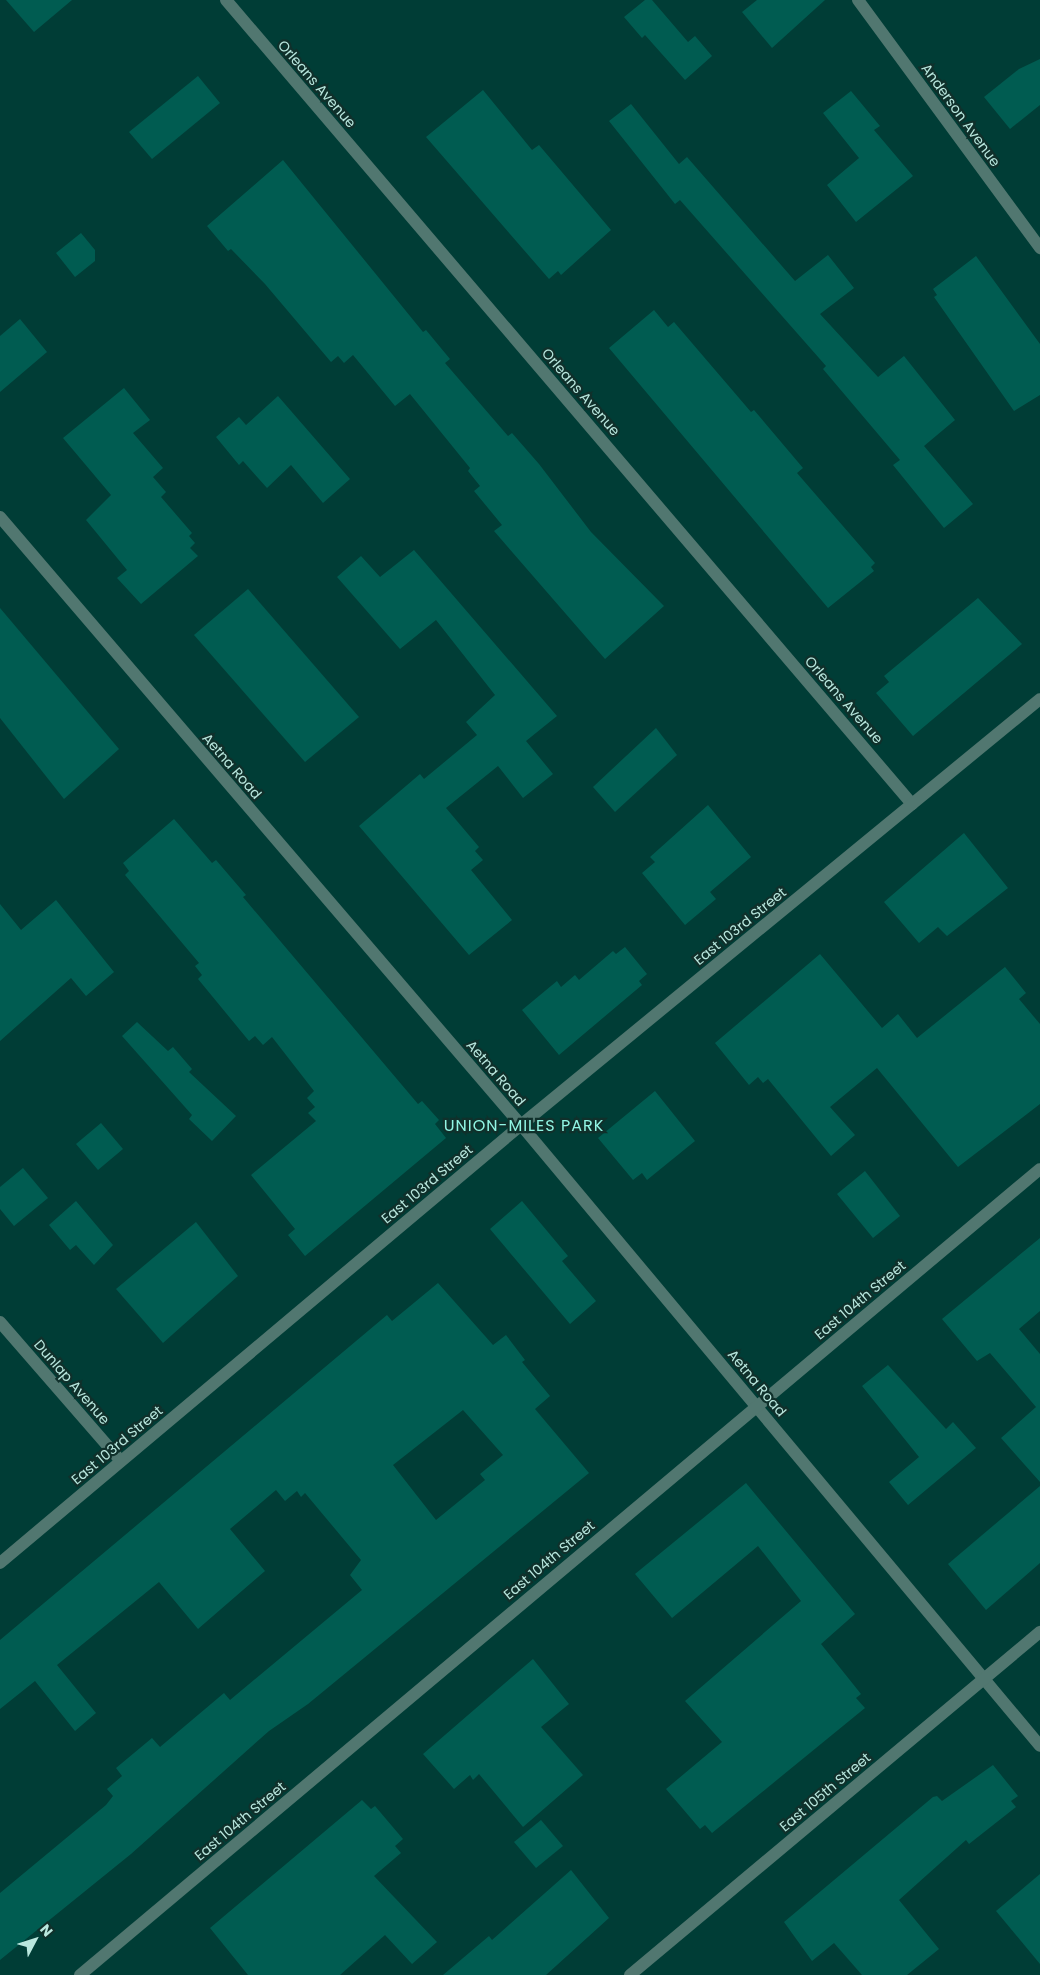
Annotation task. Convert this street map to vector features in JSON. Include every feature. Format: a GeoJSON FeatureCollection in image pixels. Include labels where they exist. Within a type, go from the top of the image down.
{"type":"FeatureCollection","features":[{"type":"Feature","properties":{"kind":"street","name":"Orleans Avenue"},"geometry":{"type":"LineString","coordinates":[[226,0],[912,804]]}},
{"type":"Feature","properties":{"kind":"street","name":"Anderson Avenue"},"geometry":{"type":"LineString","coordinates":[[858,0],[1040,248]]}},
{"type":"Feature","properties":{"kind":"street","name":"Aetna Road"},"geometry":{"type":"LineString","coordinates":[[0,517],[521,1125],[1040,1746]]}},
{"type":"Feature","properties":{"kind":"street","name":"East 103rd Street"},"geometry":{"type":"LineString","coordinates":[[0,1563],[521,1125],[1040,699]]}},
{"type":"Feature","properties":{"kind":"street","name":"East 104th Street"},"geometry":{"type":"LineString","coordinates":[[80,1975],[1040,1169]]}},
{"type":"Feature","properties":{"kind":"street","name":"Dunlap Avenue"},"geometry":{"type":"LineString","coordinates":[[0,1322],[121,1461]]}},
{"type":"Feature","properties":{"kind":"street","name":"East 105th Street"},"geometry":{"type":"LineString","coordinates":[[630,1975],[1040,1632]]}},
{"type":"Feature","properties":{"kind":"building"},"geometry":{"type":"Polygon","coordinates":[[[6,0],[72,0],[34,32],[6,0]]]}},
{"type":"Feature","properties":{"kind":"building"},"geometry":{"type":"Polygon","coordinates":[[[645,0],[652,0],[688,42],[695,36],[712,56],[685,80],[645,35],[642,38],[624,17],[645,0]]]}},
{"type":"Feature","properties":{"kind":"building"},"geometry":{"type":"Polygon","coordinates":[[[757,0],[825,0],[772,48],[742,12],[757,0]]]}},
{"type":"Feature","properties":{"kind":"building"},"geometry":{"type":"Polygon","coordinates":[[[1040,59],[1040,105],[1010,129],[984,97],[1019,69],[1040,59]]]}},
{"type":"Feature","properties":{"kind":"building"},"geometry":{"type":"Polygon","coordinates":[[[198,76],[220,103],[152,159],[129,132],[198,76]]]}},
{"type":"Feature","properties":{"kind":"building"},"geometry":{"type":"Polygon","coordinates":[[[483,90],[532,150],[539,145],[611,230],[561,275],[558,271],[549,279],[426,137],[483,90]]]}},
{"type":"Feature","properties":{"kind":"building"},"geometry":{"type":"Polygon","coordinates":[[[851,91],[880,126],[874,130],[913,176],[856,222],[827,185],[859,158],[823,113],[851,91]]]}},
{"type":"Feature","properties":{"kind":"building"},"geometry":{"type":"Polygon","coordinates":[[[631,104],[679,164],[687,157],[795,281],[828,255],[854,288],[820,314],[878,377],[904,356],[955,420],[924,446],[973,504],[944,528],[893,465],[900,460],[823,369],[826,366],[680,200],[675,204],[609,121],[631,104]]]}},
{"type":"Feature","properties":{"kind":"building"},"geometry":{"type":"Polygon","coordinates":[[[283,160],[423,332],[426,330],[450,359],[445,363],[508,436],[512,433],[539,464],[591,532],[664,606],[605,659],[494,531],[502,525],[474,491],[480,486],[468,471],[470,468],[410,394],[395,406],[353,355],[344,363],[338,356],[331,362],[265,284],[231,249],[228,251],[207,226],[283,160]]]}},
{"type":"Feature","properties":{"kind":"building"},"geometry":{"type":"Polygon","coordinates":[[[81,233],[95,250],[95,261],[75,277],[56,253],[81,233]]]}},
{"type":"Feature","properties":{"kind":"building"},"geometry":{"type":"Polygon","coordinates":[[[976,256],[1040,344],[1040,395],[1014,411],[934,297],[937,295],[933,289],[976,256]]]}},
{"type":"Feature","properties":{"kind":"building"},"geometry":{"type":"Polygon","coordinates":[[[654,310],[668,327],[674,322],[751,412],[754,410],[803,468],[797,473],[875,563],[871,567],[874,571],[828,608],[609,348],[654,310]]]}},
{"type":"Feature","properties":{"kind":"building"},"geometry":{"type":"Polygon","coordinates":[[[20,319],[47,352],[0,392],[0,336],[20,319]]]}},
{"type":"Feature","properties":{"kind":"building"},"geometry":{"type":"Polygon","coordinates":[[[124,388],[150,420],[133,433],[163,468],[153,477],[166,492],[161,497],[192,533],[189,536],[195,543],[190,548],[198,556],[141,604],[117,578],[127,570],[86,520],[111,495],[63,438],[124,388]]]}},
{"type":"Feature","properties":{"kind":"building"},"geometry":{"type":"Polygon","coordinates":[[[278,396],[350,479],[323,503],[291,465],[267,488],[243,461],[239,465],[216,437],[239,417],[246,425],[278,396]]]}},
{"type":"Feature","properties":{"kind":"building"},"geometry":{"type":"Polygon","coordinates":[[[414,550],[557,716],[526,741],[553,774],[523,798],[498,766],[446,808],[479,847],[475,851],[483,860],[471,870],[512,920],[469,955],[359,826],[420,774],[424,779],[477,735],[466,722],[495,695],[436,620],[400,649],[337,577],[361,556],[380,577],[414,550]]]}},
{"type":"Feature","properties":{"kind":"building"},"geometry":{"type":"Polygon","coordinates":[[[248,589],[359,717],[305,762],[194,635],[248,589]]]}},
{"type":"Feature","properties":{"kind":"building"},"geometry":{"type":"Polygon","coordinates":[[[978,598],[1022,644],[913,736],[876,693],[889,682],[884,676],[978,598]]]}},
{"type":"Feature","properties":{"kind":"building"},"geometry":{"type":"Polygon","coordinates":[[[0,608],[119,749],[64,799],[0,718],[0,608]]]}},
{"type":"Feature","properties":{"kind":"building"},"geometry":{"type":"Polygon","coordinates":[[[656,728],[677,755],[615,812],[593,787],[656,728]]]}},
{"type":"Feature","properties":{"kind":"building"},"geometry":{"type":"Polygon","coordinates":[[[708,805],[751,857],[710,892],[716,899],[685,925],[642,873],[655,862],[650,857],[708,805]]]}},
{"type":"Feature","properties":{"kind":"building"},"geometry":{"type":"Polygon","coordinates":[[[174,819],[212,863],[216,860],[246,895],[243,897],[418,1104],[422,1101],[439,1120],[435,1124],[446,1138],[305,1256],[288,1235],[295,1229],[251,1175],[316,1121],[308,1113],[315,1107],[307,1098],[314,1091],[272,1037],[263,1045],[255,1036],[249,1041],[198,979],[202,975],[195,966],[199,963],[125,875],[129,871],[123,863],[174,819]]]}},
{"type":"Feature","properties":{"kind":"building"},"geometry":{"type":"Polygon","coordinates":[[[964,833],[1008,888],[947,936],[938,927],[919,943],[884,902],[964,833]]]}},
{"type":"Feature","properties":{"kind":"building"},"geometry":{"type":"Polygon","coordinates":[[[56,900],[114,972],[86,996],[71,978],[0,1041],[0,904],[21,930],[56,900]]]}},
{"type":"Feature","properties":{"kind":"building"},"geometry":{"type":"Polygon","coordinates":[[[625,947],[647,974],[639,981],[642,985],[559,1055],[522,1010],[557,981],[561,987],[575,975],[579,980],[613,951],[616,954],[625,947]]]}},
{"type":"Feature","properties":{"kind":"building"},"geometry":{"type":"Polygon","coordinates":[[[820,954],[882,1028],[898,1014],[917,1038],[1005,967],[1026,993],[1019,999],[1040,1024],[1040,1104],[958,1167],[877,1068],[830,1107],[855,1135],[831,1156],[768,1079],[763,1083],[758,1077],[749,1085],[715,1043],[820,954]]]}},
{"type":"Feature","properties":{"kind":"building"},"geometry":{"type":"Polygon","coordinates":[[[137,1022],[168,1051],[173,1047],[192,1069],[189,1072],[236,1116],[212,1141],[189,1119],[192,1115],[122,1036],[137,1022]]]}},
{"type":"Feature","properties":{"kind":"building"},"geometry":{"type":"Polygon","coordinates":[[[655,1091],[695,1141],[647,1180],[642,1173],[633,1180],[598,1138],[655,1091]]]}},
{"type":"Feature","properties":{"kind":"building"},"geometry":{"type":"Polygon","coordinates":[[[101,1123],[123,1149],[98,1170],[76,1144],[101,1123]]]}},
{"type":"Feature","properties":{"kind":"building"},"geometry":{"type":"Polygon","coordinates":[[[23,1168],[48,1198],[14,1226],[0,1209],[0,1187],[23,1168]]]}},
{"type":"Feature","properties":{"kind":"building"},"geometry":{"type":"Polygon","coordinates":[[[865,1171],[900,1216],[873,1238],[837,1194],[865,1171]]]}},
{"type":"Feature","properties":{"kind":"building"},"geometry":{"type":"Polygon","coordinates":[[[76,1201],[113,1245],[94,1265],[76,1245],[70,1250],[49,1225],[76,1201]]]}},
{"type":"Feature","properties":{"kind":"building"},"geometry":{"type":"Polygon","coordinates":[[[522,1201],[568,1256],[562,1261],[596,1301],[570,1324],[490,1229],[522,1201]]]}},
{"type":"Feature","properties":{"kind":"building"},"geometry":{"type":"Polygon","coordinates":[[[196,1222],[238,1276],[163,1343],[116,1289],[196,1222]]]}},
{"type":"Feature","properties":{"kind":"building"},"geometry":{"type":"Polygon","coordinates":[[[1040,1238],[1040,1311],[1019,1329],[1040,1354],[1040,1482],[1001,1438],[1036,1407],[990,1353],[977,1361],[942,1319],[1040,1238]]]}},
{"type":"Feature","properties":{"kind":"building"},"geometry":{"type":"Polygon","coordinates":[[[438,1283],[493,1345],[506,1335],[525,1360],[522,1362],[550,1396],[535,1409],[589,1473],[308,1704],[269,1731],[131,1854],[0,1960],[0,1893],[106,1805],[113,1796],[107,1789],[122,1776],[116,1768],[152,1738],[160,1747],[224,1693],[230,1700],[362,1590],[350,1575],[361,1560],[305,1493],[301,1497],[297,1491],[285,1501],[276,1490],[230,1529],[265,1571],[198,1629],[159,1582],[57,1665],[96,1713],[75,1731],[35,1681],[0,1709],[0,1640],[387,1315],[392,1321],[438,1283]],[[463,1410],[393,1465],[436,1520],[485,1480],[480,1474],[503,1455],[463,1410]]]}},
{"type":"Feature","properties":{"kind":"building"},"geometry":{"type":"Polygon","coordinates":[[[888,1365],[946,1429],[953,1422],[976,1448],[908,1505],[889,1482],[919,1457],[862,1386],[888,1365]]]}},
{"type":"Feature","properties":{"kind":"building"},"geometry":{"type":"Polygon","coordinates":[[[746,1483],[855,1614],[821,1644],[861,1694],[856,1698],[865,1708],[712,1833],[705,1825],[700,1829],[666,1789],[722,1742],[685,1701],[801,1601],[758,1546],[672,1618],[635,1574],[746,1483]]]}},
{"type":"Feature","properties":{"kind":"building"},"geometry":{"type":"Polygon","coordinates":[[[1040,1486],[1040,1563],[986,1610],[948,1564],[1040,1486]]]}},
{"type":"Feature","properties":{"kind":"building"},"geometry":{"type":"Polygon","coordinates":[[[533,1659],[569,1704],[541,1727],[583,1775],[523,1827],[479,1774],[473,1780],[470,1775],[454,1789],[423,1754],[533,1659]]]}},
{"type":"Feature","properties":{"kind":"building"},"geometry":{"type":"Polygon","coordinates":[[[993,1765],[1018,1796],[1011,1801],[1016,1807],[969,1844],[966,1840],[899,1900],[939,1949],[907,1975],[862,1975],[834,1943],[812,1961],[784,1922],[933,1797],[937,1796],[942,1801],[993,1765]]]}},
{"type":"Feature","properties":{"kind":"building"},"geometry":{"type":"Polygon","coordinates":[[[362,1800],[371,1809],[375,1806],[403,1839],[395,1846],[401,1853],[374,1876],[437,1942],[412,1964],[385,1935],[340,1975],[248,1975],[210,1928],[362,1800]]]}},
{"type":"Feature","properties":{"kind":"building"},"geometry":{"type":"Polygon","coordinates":[[[541,1820],[563,1846],[536,1868],[514,1842],[541,1820]]]}},
{"type":"Feature","properties":{"kind":"building"},"geometry":{"type":"Polygon","coordinates":[[[571,1870],[609,1918],[546,1975],[443,1975],[489,1936],[492,1940],[571,1870]]]}},
{"type":"Feature","properties":{"kind":"building"},"geometry":{"type":"Polygon","coordinates":[[[1040,1874],[1040,1964],[996,1911],[1040,1874]]]}},
{"type":"Feature","properties":{"kind":"district","name":"UNION-MILES PARK"},"geometry":{"type":"Point","coordinates":[524,1126]}}]}
